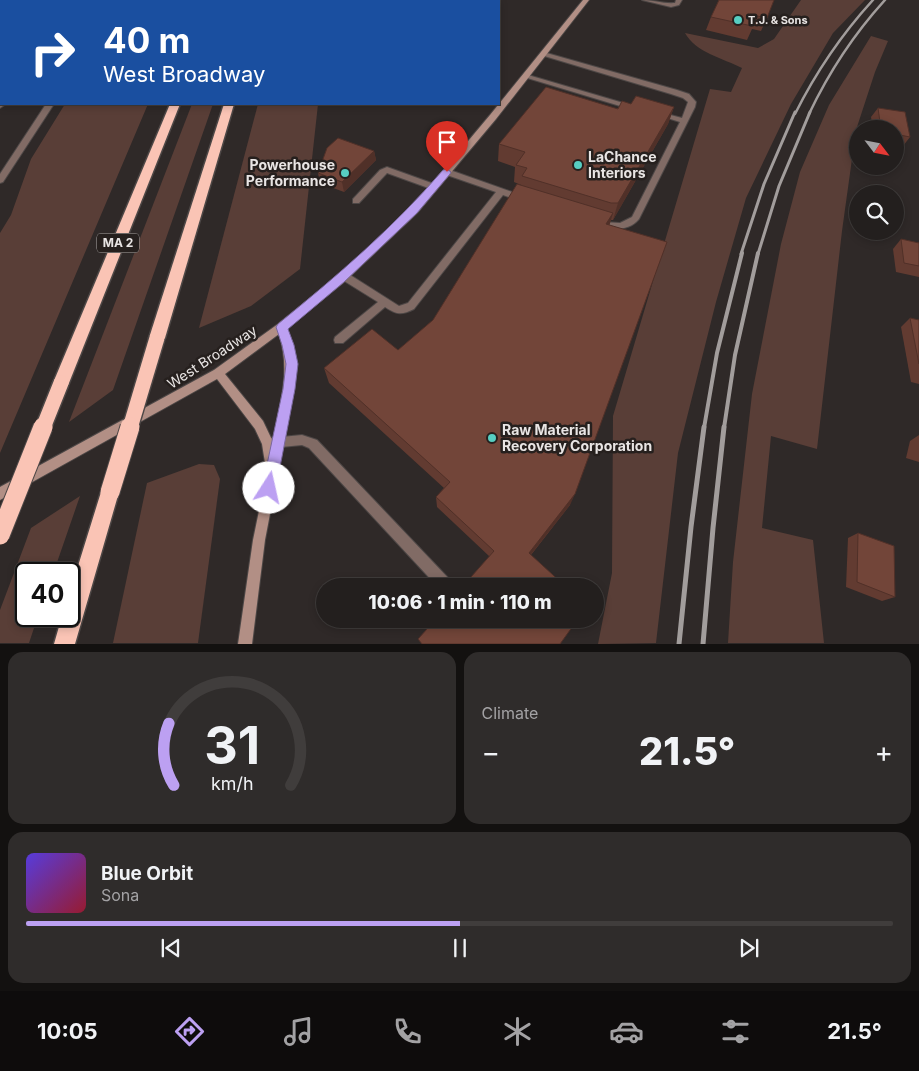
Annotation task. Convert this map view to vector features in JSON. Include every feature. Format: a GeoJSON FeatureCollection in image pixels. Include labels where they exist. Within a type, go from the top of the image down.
{"type":"FeatureCollection","features":[{"type":"Feature","properties":{"kind":"highway","name":"MA 2"},"geometry":{"type":"LineString","coordinates":[[0,535],[175,105]]}},
{"type":"Feature","properties":{"kind":"highway"},"geometry":{"type":"LineString","coordinates":[[64,644],[229,105]]}},
{"type":"Feature","properties":{"kind":"main road","name":"West Broadway"},"geometry":{"type":"LineString","coordinates":[[0,494],[218,372],[282,327],[344,276],[414,211],[526,76],[586,0]]}},
{"type":"Feature","properties":{"kind":"main road"},"geometry":{"type":"LineString","coordinates":[[244,644],[272,471],[273,443],[289,389],[292,364],[282,327]]}},
{"type":"Feature","properties":{"kind":"main road"},"geometry":{"type":"LineString","coordinates":[[218,372],[273,443]]}},
{"type":"Feature","properties":{"kind":"street"},"geometry":{"type":"LineString","coordinates":[[646,0],[671,5],[677,4],[679,0]]}},
{"type":"Feature","properties":{"kind":"street"},"geometry":{"type":"LineString","coordinates":[[543,54],[686,96],[692,102],[635,219],[625,226],[617,227],[597,222]]}},
{"type":"Feature","properties":{"kind":"street"},"geometry":{"type":"LineString","coordinates":[[526,76],[638,108]]}},
{"type":"Feature","properties":{"kind":"street"},"geometry":{"type":"LineString","coordinates":[[0,180],[49,105]]}},
{"type":"Feature","properties":{"kind":"street"},"geometry":{"type":"LineString","coordinates":[[647,111],[684,121]]}},
{"type":"Feature","properties":{"kind":"street"},"geometry":{"type":"LineString","coordinates":[[356,201],[387,170],[434,187]]}},
{"type":"Feature","properties":{"kind":"street"},"geometry":{"type":"LineString","coordinates":[[447,172],[532,202]]}},
{"type":"Feature","properties":{"kind":"street"},"geometry":{"type":"LineString","coordinates":[[344,276],[397,310],[403,310],[412,306],[501,192]]}},
{"type":"Feature","properties":{"kind":"street"},"geometry":{"type":"LineString","coordinates":[[339,340],[385,302]]}},
{"type":"Feature","properties":{"kind":"street"},"geometry":{"type":"LineString","coordinates":[[273,443],[302,440],[313,444],[439,578]]}},
{"type":"Feature","properties":{"kind":"shaded area"},"geometry":{"type":"Polygon","coordinates":[[[801,0],[865,0],[833,33],[791,104],[746,198],[716,302],[678,453],[656,643],[598,644],[601,628],[604,628],[604,614],[612,573],[613,416],[710,89],[731,92],[742,68],[696,46],[685,33],[758,48],[774,39],[801,0]]]}},
{"type":"Feature","properties":{"kind":"shaded area"},"geometry":{"type":"Polygon","coordinates":[[[871,36],[888,41],[875,72],[859,120],[849,120],[850,175],[817,449],[771,436],[762,528],[813,540],[824,643],[728,643],[733,562],[752,394],[781,244],[800,172],[829,105],[871,36]]]}},
{"type":"Feature","properties":{"kind":"shaded area"},"geometry":{"type":"Polygon","coordinates":[[[64,105],[148,105],[0,453],[0,233],[11,215],[31,159],[64,105]]]}},
{"type":"Feature","properties":{"kind":"shaded area"},"geometry":{"type":"Polygon","coordinates":[[[192,105],[213,105],[113,390],[69,422],[192,105]]]}},
{"type":"Feature","properties":{"kind":"shaded area"},"geometry":{"type":"Polygon","coordinates":[[[258,105],[318,105],[300,269],[251,306],[199,328],[258,105]]]}},
{"type":"Feature","properties":{"kind":"shaded area"},"geometry":{"type":"Polygon","coordinates":[[[199,464],[214,465],[220,479],[198,643],[113,643],[147,483],[199,464]]]}},
{"type":"Feature","properties":{"kind":"shaded area"},"geometry":{"type":"Polygon","coordinates":[[[80,496],[57,562],[18,562],[31,528],[80,496]]]}},
{"type":"Feature","properties":{"kind":"shaded area"},"geometry":{"type":"Polygon","coordinates":[[[15,570],[15,627],[34,627],[29,643],[0,643],[0,610],[15,570]]]}},
{"type":"Feature","properties":{"kind":"building"},"geometry":{"type":"Polygon","coordinates":[[[719,0],[774,0],[767,18],[757,16],[752,26],[711,17],[719,0]]]}},
{"type":"Feature","properties":{"kind":"building","name":"LaChance Interiors"},"geometry":{"type":"Polygon","coordinates":[[[546,87],[618,109],[622,101],[631,104],[636,96],[674,107],[618,203],[611,203],[522,176],[527,168],[516,165],[525,152],[499,144],[546,87]]]}},
{"type":"Feature","properties":{"kind":"building"},"geometry":{"type":"Polygon","coordinates":[[[878,108],[905,112],[910,137],[904,136],[904,120],[880,120],[878,108]]]}},
{"type":"Feature","properties":{"kind":"building"},"geometry":{"type":"Polygon","coordinates":[[[338,138],[374,151],[342,182],[318,173],[327,148],[338,138]]]}},
{"type":"Feature","properties":{"kind":"building","name":"Raw Material Recovery Corporation"},"geometry":{"type":"Polygon","coordinates":[[[517,184],[613,213],[606,224],[667,242],[575,494],[529,553],[556,578],[470,578],[494,551],[436,497],[450,482],[324,368],[372,329],[398,350],[433,320],[517,184]]]}},
{"type":"Feature","properties":{"kind":"building"},"geometry":{"type":"Polygon","coordinates":[[[901,240],[919,243],[919,266],[904,263],[901,240]]]}},
{"type":"Feature","properties":{"kind":"building"},"geometry":{"type":"Polygon","coordinates":[[[910,318],[919,320],[919,364],[910,318]]]}},
{"type":"Feature","properties":{"kind":"building"},"geometry":{"type":"Polygon","coordinates":[[[858,533],[894,546],[895,597],[857,582],[858,533]]]}},
{"type":"Feature","properties":{"kind":"building"},"geometry":{"type":"Polygon","coordinates":[[[428,628],[572,628],[560,644],[422,644],[418,639],[428,628]]]}},
{"type":"Feature","properties":{"kind":"railway"},"geometry":{"type":"LineString","coordinates":[[795,114],[830,54],[873,0]]}},
{"type":"Feature","properties":{"kind":"railway"},"geometry":{"type":"LineString","coordinates":[[810,112],[843,54],[885,0]]}},
{"type":"Feature","properties":{"kind":"railway"},"geometry":{"type":"LineString","coordinates":[[741,254],[764,184],[795,112]]}},
{"type":"Feature","properties":{"kind":"railway"},"geometry":{"type":"LineString","coordinates":[[758,254],[779,186],[810,112]]}},
{"type":"Feature","properties":{"kind":"railway"},"geometry":{"type":"LineString","coordinates":[[704,428],[717,353],[742,253]]}},
{"type":"Feature","properties":{"kind":"railway"},"geometry":{"type":"LineString","coordinates":[[724,428],[735,355],[758,253]]}},
{"type":"Feature","properties":{"kind":"railway"},"geometry":{"type":"LineString","coordinates":[[679,644],[704,427]]}},
{"type":"Feature","properties":{"kind":"railway"},"geometry":{"type":"LineString","coordinates":[[703,644],[724,427]]}},
{"type":"Feature","properties":{"kind":"place","name":"T.J. & Sons"},"geometry":{"type":"Point","coordinates":[738,20]}},
{"type":"Feature","properties":{"kind":"place","name":"LaChance Interiors"},"geometry":{"type":"Point","coordinates":[578,165]}},
{"type":"Feature","properties":{"kind":"place","name":"Powerhouse Performance"},"geometry":{"type":"Point","coordinates":[345,173]}},
{"type":"Feature","properties":{"kind":"place","name":"Raw Material Recovery Corporation"},"geometry":{"type":"Point","coordinates":[492,438]}},
{"type":"Feature","properties":{"kind":"route"},"geometry":{"type":"LineString","coordinates":[[269,488],[289,389],[292,364],[282,327],[340,279],[414,211],[447,172]]}}]}
